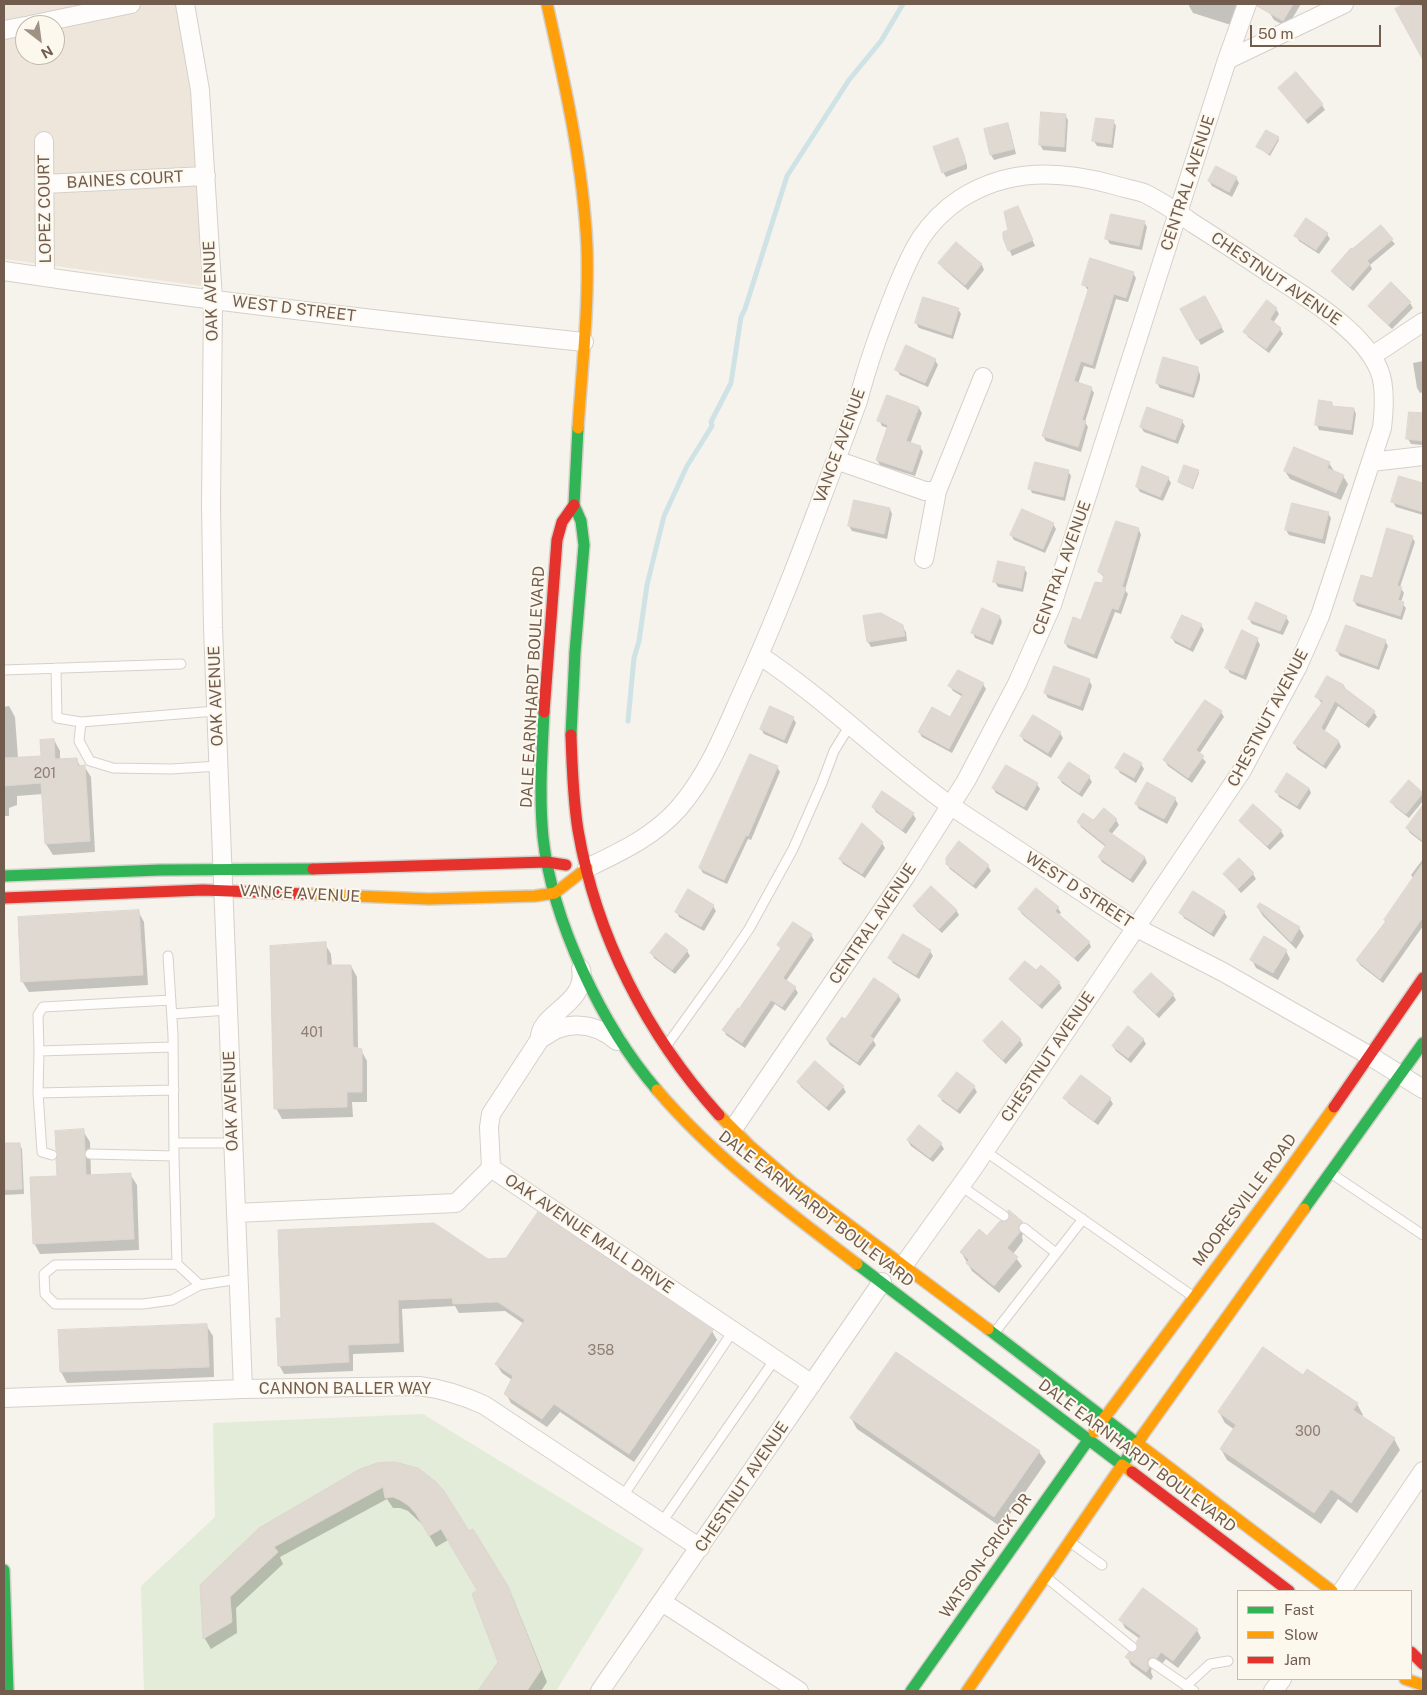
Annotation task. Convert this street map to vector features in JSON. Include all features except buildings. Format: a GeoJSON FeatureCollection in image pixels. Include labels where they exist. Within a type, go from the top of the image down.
{"type":"FeatureCollection","features":[{"type":"Feature","properties":{"kind":"main road","name":"DALE EARNHARDT BOULEVARD"},"geometry":{"type":"LineString","coordinates":[[547,4],[572,116],[581,178],[586,233],[587,292],[574,505],[581,521],[584,545],[573,691],[571,753],[576,817],[587,868],[600,914],[619,963],[637,999],[666,1046],[700,1093],[733,1129],[791,1180],[1331,1590]]}},
{"type":"Feature","properties":{"kind":"main road","name":"DALE EARNHARDT BOULEVARD"},"geometry":{"type":"LineString","coordinates":[[574,505],[562,522],[557,540],[541,762],[542,827],[547,862],[566,930],[580,966],[605,1017],[622,1045],[661,1095],[711,1148],[765,1193],[1288,1590]]}},
{"type":"Feature","properties":{"kind":"main road","name":"VANCE AVENUE"},"geometry":{"type":"LineString","coordinates":[[4,876],[160,870],[328,870],[547,862],[587,868]]}},
{"type":"Feature","properties":{"kind":"main road","name":"VANCE AVENUE"},"geometry":{"type":"LineString","coordinates":[[4,898],[183,890],[429,899],[535,896],[555,893],[587,868]]}},
{"type":"Feature","properties":{"kind":"main road","name":"MOORESVILLE ROAD"},"geometry":{"type":"LineString","coordinates":[[1089,1439],[1277,1186],[1423,978]]}},
{"type":"Feature","properties":{"kind":"main road"},"geometry":{"type":"LineString","coordinates":[[967,1691],[1137,1443],[1402,1076],[1423,1043]]}},
{"type":"Feature","properties":{"kind":"main road","name":"WATSON-CRICK DR"},"geometry":{"type":"LineString","coordinates":[[911,1691],[1089,1439]]}},
{"type":"Feature","properties":{"kind":"main road"},"geometry":{"type":"LineString","coordinates":[[4,1570],[8,1691]]}},
{"type":"Feature","properties":{"kind":"main road"},"geometry":{"type":"LineString","coordinates":[[1412,1653],[1423,1664]]}},
{"type":"Feature","properties":{"kind":"main road"},"geometry":{"type":"LineString","coordinates":[[1409,1680],[1423,1685]]}},
{"type":"Feature","properties":{"kind":"street"},"geometry":{"type":"LineString","coordinates":[[65,18],[131,4]]}},
{"type":"Feature","properties":{"kind":"street","name":"OAK AVENUE"},"geometry":{"type":"LineString","coordinates":[[185,4],[200,90],[213,300],[213,628],[243,1389]]}},
{"type":"Feature","properties":{"kind":"street","name":"CENTRAL AVENUE"},"geometry":{"type":"LineString","coordinates":[[733,1129],[907,874],[951,806],[1017,684],[1052,605],[1128,374],[1227,60],[1247,4]]}},
{"type":"Feature","properties":{"kind":"street"},"geometry":{"type":"LineString","coordinates":[[1227,60],[1344,4]]}},
{"type":"Feature","properties":{"kind":"street","name":"LOPEZ COURT"},"geometry":{"type":"LineString","coordinates":[[44,141],[46,277]]}},
{"type":"Feature","properties":{"kind":"street","name":"VANCE AVENUE"},"geometry":{"type":"LineString","coordinates":[[587,868],[636,844],[662,824],[678,808],[708,768],[777,615],[858,401],[867,368],[885,317],[910,257],[922,237],[938,217],[959,200],[988,184],[1016,177],[1046,174],[1087,178],[1144,194],[1178,213]]}},
{"type":"Feature","properties":{"kind":"street","name":"BAINES COURT"},"geometry":{"type":"LineString","coordinates":[[44,184],[206,176]]}},
{"type":"Feature","properties":{"kind":"street","name":"CHESTNUT AVENUE"},"geometry":{"type":"LineString","coordinates":[[904,1266],[985,1152],[1135,927],[1242,772],[1297,668],[1320,616],[1382,428],[1384,408],[1380,372],[1372,356],[1345,326],[1312,301],[1178,213]]}},
{"type":"Feature","properties":{"kind":"street","name":"WEST D STREET"},"geometry":{"type":"LineString","coordinates":[[4,271],[213,300],[584,342]]}},
{"type":"Feature","properties":{"kind":"street"},"geometry":{"type":"LineString","coordinates":[[1372,356],[1423,322]]}},
{"type":"Feature","properties":{"kind":"street"},"geometry":{"type":"LineString","coordinates":[[924,560],[937,492],[983,377]]}},
{"type":"Feature","properties":{"kind":"street"},"geometry":{"type":"LineString","coordinates":[[1371,462],[1423,456]]}},
{"type":"Feature","properties":{"kind":"street"},"geometry":{"type":"LineString","coordinates":[[836,460],[925,491],[937,492]]}},
{"type":"Feature","properties":{"kind":"street","name":"WEST D STREET"},"geometry":{"type":"LineString","coordinates":[[759,655],[792,676],[924,787],[1135,927],[1222,972],[1370,1056],[1423,1089]]}},
{"type":"Feature","properties":{"kind":"street"},"geometry":{"type":"LineString","coordinates":[[540,1039],[540,1034],[544,1027],[578,991],[582,978],[580,966]]}},
{"type":"Feature","properties":{"kind":"street"},"geometry":{"type":"LineString","coordinates":[[491,1168],[489,1127],[491,1114],[540,1039],[558,1029],[582,1025],[602,1030],[622,1045]]}},
{"type":"Feature","properties":{"kind":"street","name":"OAK AVENUE MALL DRIVE"},"geometry":{"type":"LineString","coordinates":[[236,1212],[456,1203],[491,1168],[812,1384]]}},
{"type":"Feature","properties":{"kind":"street","name":"CHESTNUT AVENUE"},"geometry":{"type":"LineString","coordinates":[[600,1691],[882,1282]]}},
{"type":"Feature","properties":{"kind":"street","name":"CANNON BALLER WAY"},"geometry":{"type":"LineString","coordinates":[[4,1398],[243,1389],[420,1386],[452,1392],[484,1405],[700,1548]]}},
{"type":"Feature","properties":{"kind":"street"},"geometry":{"type":"LineString","coordinates":[[1343,1590],[1423,1471]]}},
{"type":"Feature","properties":{"kind":"street"},"geometry":{"type":"LineString","coordinates":[[662,1602],[799,1691]]}},
{"type":"Feature","properties":{"kind":"street"},"geometry":{"type":"LineString","coordinates":[[1273,1691],[1281,1680]]}},
{"type":"Feature","properties":{"kind":"lane"},"geometry":{"type":"LineString","coordinates":[[4,670],[181,664]]}},
{"type":"Feature","properties":{"kind":"lane"},"geometry":{"type":"LineString","coordinates":[[56,668],[57,718],[81,722],[216,711]]}},
{"type":"Feature","properties":{"kind":"lane"},"geometry":{"type":"LineString","coordinates":[[81,722],[79,741],[90,761],[112,768],[171,769],[219,766]]}},
{"type":"Feature","properties":{"kind":"lane"},"geometry":{"type":"LineString","coordinates":[[666,1046],[724,968],[749,929],[793,849],[834,751],[850,725]]}},
{"type":"Feature","properties":{"kind":"lane"},"geometry":{"type":"LineString","coordinates":[[168,956],[173,1047],[177,1264]]}},
{"type":"Feature","properties":{"kind":"lane"},"geometry":{"type":"LineString","coordinates":[[52,1155],[42,1152],[38,1093],[38,1015],[43,1007],[171,1000]]}},
{"type":"Feature","properties":{"kind":"lane"},"geometry":{"type":"LineString","coordinates":[[172,1014],[228,1010]]}},
{"type":"Feature","properties":{"kind":"lane"},"geometry":{"type":"LineString","coordinates":[[39,1051],[173,1047]]}},
{"type":"Feature","properties":{"kind":"lane"},"geometry":{"type":"LineString","coordinates":[[38,1093],[174,1090]]}},
{"type":"Feature","properties":{"kind":"lane"},"geometry":{"type":"LineString","coordinates":[[174,1144],[233,1143]]}},
{"type":"Feature","properties":{"kind":"lane"},"geometry":{"type":"LineString","coordinates":[[985,1152],[1194,1296]]}},
{"type":"Feature","properties":{"kind":"lane"},"geometry":{"type":"LineString","coordinates":[[90,1154],[174,1156]]}},
{"type":"Feature","properties":{"kind":"lane"},"geometry":{"type":"LineString","coordinates":[[1331,1174],[1423,1235]]}},
{"type":"Feature","properties":{"kind":"lane"},"geometry":{"type":"LineString","coordinates":[[961,1186],[1004,1216]]}},
{"type":"Feature","properties":{"kind":"lane"},"geometry":{"type":"LineString","coordinates":[[994,1334],[1082,1219]]}},
{"type":"Feature","properties":{"kind":"lane"},"geometry":{"type":"LineString","coordinates":[[1024,1228],[1056,1253]]}},
{"type":"Feature","properties":{"kind":"lane"},"geometry":{"type":"LineString","coordinates":[[200,1284],[177,1264],[54,1265],[44,1274],[46,1294],[55,1304],[142,1304],[172,1300],[200,1284],[238,1279]]}},
{"type":"Feature","properties":{"kind":"lane"},"geometry":{"type":"LineString","coordinates":[[623,1496],[734,1331]]}},
{"type":"Feature","properties":{"kind":"lane"},"geometry":{"type":"LineString","coordinates":[[662,1522],[775,1359]]}},
{"type":"Feature","properties":{"kind":"lane"},"geometry":{"type":"LineString","coordinates":[[1069,1542],[1102,1565]]}},
{"type":"Feature","properties":{"kind":"lane"},"geometry":{"type":"LineString","coordinates":[[1046,1577],[1132,1648]]}},
{"type":"Feature","properties":{"kind":"lane"},"geometry":{"type":"LineString","coordinates":[[1153,1663],[1190,1689],[1210,1664],[1228,1661]]}},
{"type":"Feature","properties":{"kind":"shaded area"},"geometry":{"type":"Polygon","coordinates":[[[4,4],[175,4],[190,68],[198,158],[201,286],[4,259],[4,4]]]}},
{"type":"Feature","properties":{"kind":"green space"},"geometry":{"type":"Polygon","coordinates":[[[423,1414],[644,1549],[556,1691],[144,1691],[141,1586],[215,1517],[213,1423],[423,1414]]]}},
{"type":"Feature","properties":{"kind":"waterway"},"geometry":{"type":"LineString","coordinates":[[628,721],[634,658],[639,641],[647,585],[664,516],[687,466],[712,426],[711,422],[731,383],[741,317],[787,176],[849,80],[881,41],[903,4]]}},
{"type":"Feature","properties":{"kind":"traffic: fast"},"geometry":{"type":"LineString","coordinates":[[571,735],[575,652],[584,545],[581,521],[574,505],[578,428]]}},
{"type":"Feature","properties":{"kind":"traffic: fast"},"geometry":{"type":"LineString","coordinates":[[544,712],[541,775],[543,837],[548,869],[557,903],[583,971],[599,1004],[617,1035],[657,1090]]}},
{"type":"Feature","properties":{"kind":"traffic: fast"},"geometry":{"type":"LineString","coordinates":[[4,876],[160,870],[313,869]]}},
{"type":"Feature","properties":{"kind":"traffic: fast"},"geometry":{"type":"LineString","coordinates":[[1304,1209],[1423,1043]]}},
{"type":"Feature","properties":{"kind":"traffic: fast"},"geometry":{"type":"LineString","coordinates":[[857,1264],[1122,1465],[1142,1436]]}},
{"type":"Feature","properties":{"kind":"traffic: fast"},"geometry":{"type":"LineString","coordinates":[[988,1329],[1137,1443]]}},
{"type":"Feature","properties":{"kind":"traffic: fast"},"geometry":{"type":"LineString","coordinates":[[911,1691],[1089,1439]]}},
{"type":"Feature","properties":{"kind":"traffic: fast"},"geometry":{"type":"LineString","coordinates":[[4,1570],[8,1691]]}},
{"type":"Feature","properties":{"kind":"traffic: slow"},"geometry":{"type":"LineString","coordinates":[[547,4],[572,124],[585,216],[587,292],[578,428]]}},
{"type":"Feature","properties":{"kind":"traffic: slow"},"geometry":{"type":"LineString","coordinates":[[305,894],[429,899],[535,896],[555,893],[587,868]]}},
{"type":"Feature","properties":{"kind":"traffic: slow"},"geometry":{"type":"LineString","coordinates":[[657,1090],[679,1115],[727,1161],[857,1264]]}},
{"type":"Feature","properties":{"kind":"traffic: slow"},"geometry":{"type":"LineString","coordinates":[[1094,1432],[1334,1107]]}},
{"type":"Feature","properties":{"kind":"traffic: slow"},"geometry":{"type":"LineString","coordinates":[[719,1115],[750,1146],[793,1183],[988,1329]]}},
{"type":"Feature","properties":{"kind":"traffic: slow"},"geometry":{"type":"LineString","coordinates":[[1142,1436],[1304,1209]]}},
{"type":"Feature","properties":{"kind":"traffic: slow"},"geometry":{"type":"LineString","coordinates":[[1137,1443],[1331,1590]]}},
{"type":"Feature","properties":{"kind":"traffic: slow"},"geometry":{"type":"LineString","coordinates":[[967,1691],[1122,1465],[1132,1472]]}},
{"type":"Feature","properties":{"kind":"traffic: slow"},"geometry":{"type":"LineString","coordinates":[[1408,1680],[1423,1685]]}},
{"type":"Feature","properties":{"kind":"traffic: jam"},"geometry":{"type":"LineString","coordinates":[[544,712],[557,540],[562,522],[574,505]]}},
{"type":"Feature","properties":{"kind":"traffic: jam"},"geometry":{"type":"LineString","coordinates":[[571,735],[572,771],[578,830],[586,869],[612,946],[647,1018],[669,1052],[719,1115]]}},
{"type":"Feature","properties":{"kind":"traffic: jam"},"geometry":{"type":"LineString","coordinates":[[313,869],[547,862],[566,865]]}},
{"type":"Feature","properties":{"kind":"traffic: jam"},"geometry":{"type":"LineString","coordinates":[[4,898],[203,890],[305,894]]}},
{"type":"Feature","properties":{"kind":"traffic: jam"},"geometry":{"type":"LineString","coordinates":[[1334,1107],[1423,978]]}},
{"type":"Feature","properties":{"kind":"traffic: jam"},"geometry":{"type":"LineString","coordinates":[[1132,1472],[1288,1590]]}},
{"type":"Feature","properties":{"kind":"traffic: jam"},"geometry":{"type":"LineString","coordinates":[[1412,1653],[1423,1664]]}}]}
